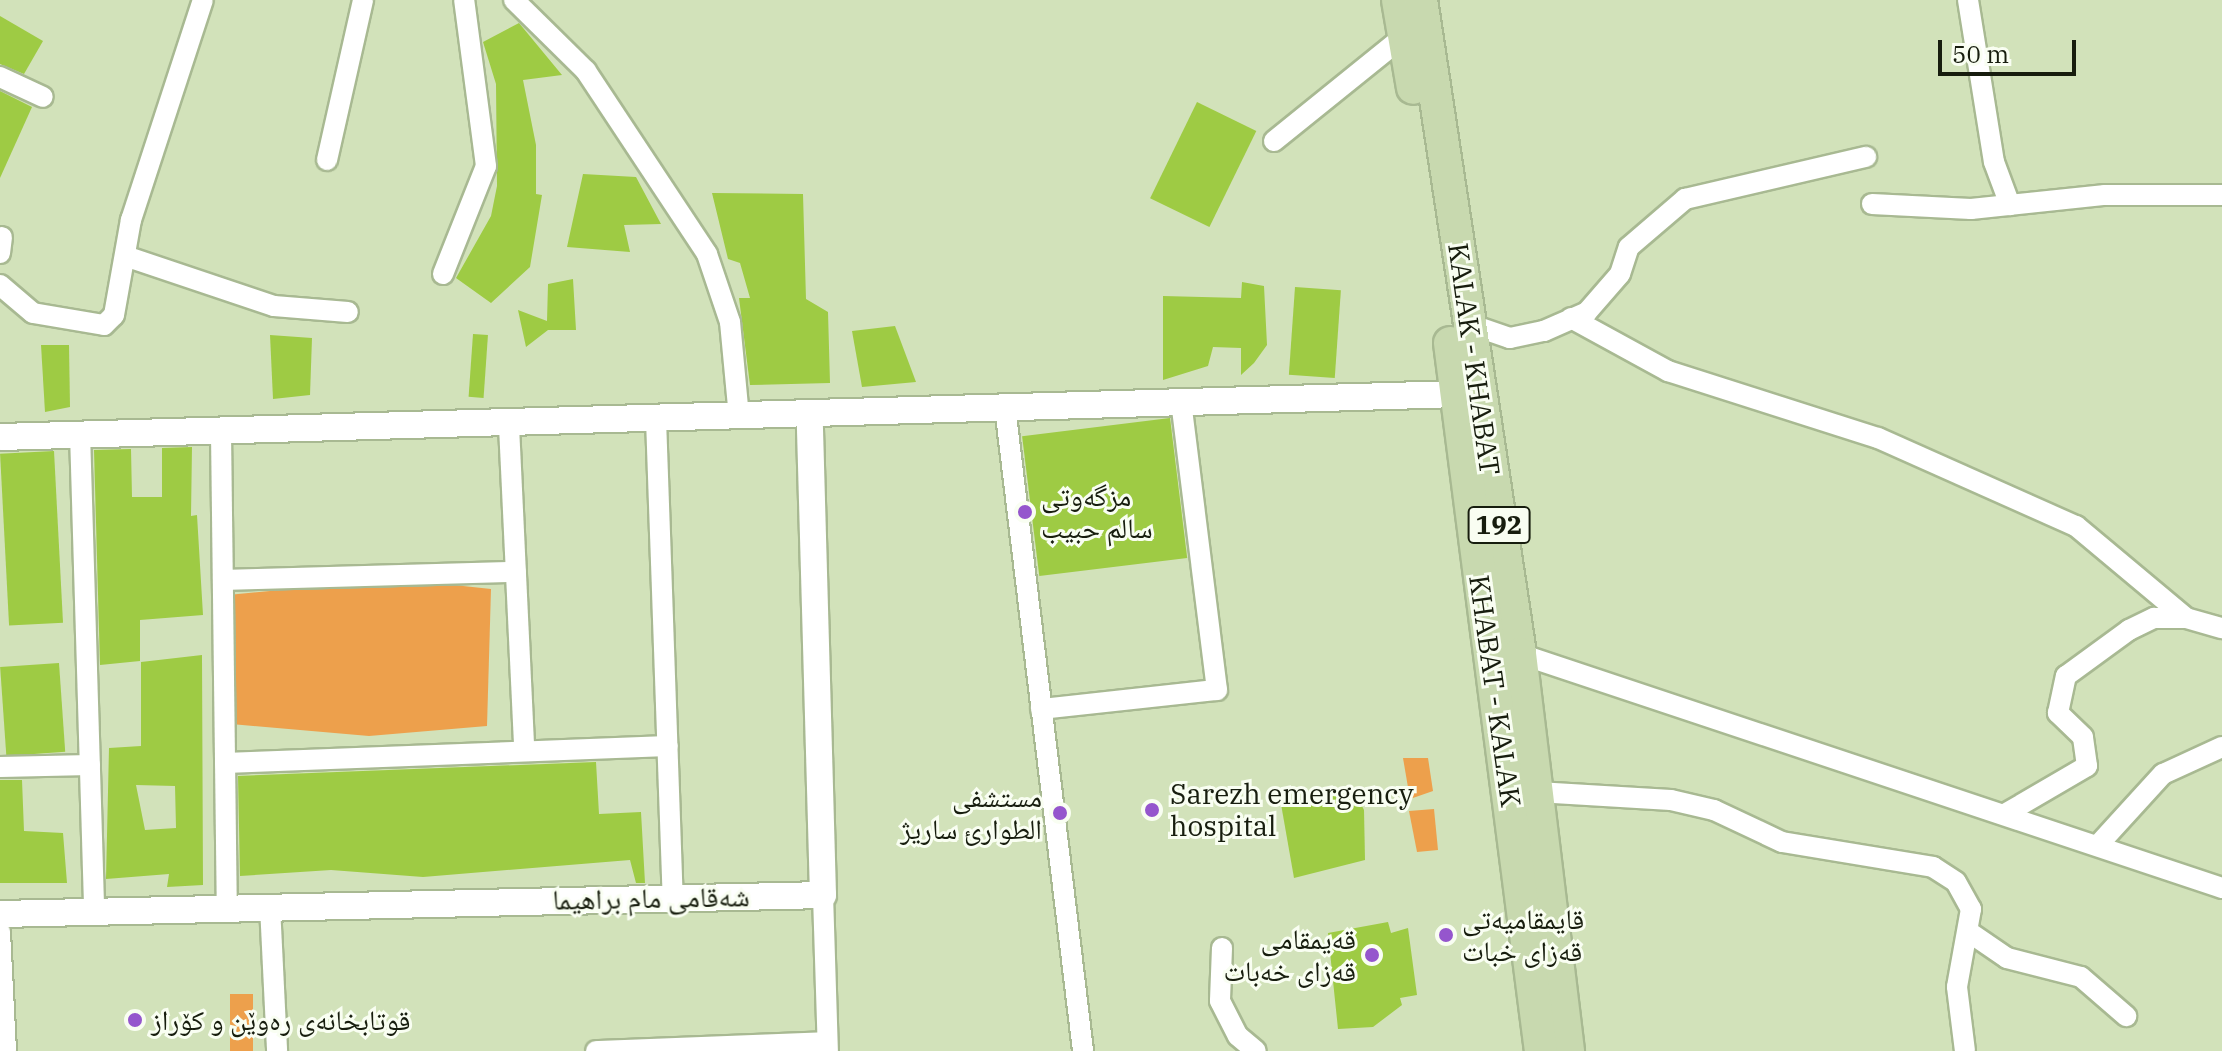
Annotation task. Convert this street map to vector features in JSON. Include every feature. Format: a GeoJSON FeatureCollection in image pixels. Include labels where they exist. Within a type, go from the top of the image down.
{"type":"FeatureCollection","features":[{"type":"Feature","properties":{"kind":"main road","name":"KHABAT - KALAK"},"geometry":{"type":"LineString","coordinates":[[1398,0],[1456,394],[1541,1051]]}},
{"type":"Feature","properties":{"kind":"main road","name":"KALAK - KHABAT"},"geometry":{"type":"LineString","coordinates":[[1421,0],[1520,654],[1568,1051]]}},
{"type":"Feature","properties":{"kind":"street"},"geometry":{"type":"LineString","coordinates":[[0,285],[33,313],[104,325],[114,315],[125,256],[175,72],[203,0]]}},
{"type":"Feature","properties":{"kind":"street"},"geometry":{"type":"LineString","coordinates":[[327,160],[363,0]]}},
{"type":"Feature","properties":{"kind":"street"},"geometry":{"type":"LineString","coordinates":[[443,274],[486,166],[464,0]]}},
{"type":"Feature","properties":{"kind":"street"},"geometry":{"type":"LineString","coordinates":[[514,0],[586,71],[707,254],[730,322],[739,417]]}},
{"type":"Feature","properties":{"kind":"street"},"geometry":{"type":"LineString","coordinates":[[1968,0],[1994,162],[2010,205]]}},
{"type":"Feature","properties":{"kind":"street"},"geometry":{"type":"LineString","coordinates":[[1274,141],[1404,36]]}},
{"type":"Feature","properties":{"kind":"street"},"geometry":{"type":"LineString","coordinates":[[0,77],[43,97]]}},
{"type":"Feature","properties":{"kind":"street"},"geometry":{"type":"LineString","coordinates":[[1469,324],[1510,338],[1571,318],[1603,296],[1652,221],[1685,199],[1866,157]]}},
{"type":"Feature","properties":{"kind":"street"},"geometry":{"type":"LineString","coordinates":[[1872,204],[2010,205],[2222,195]]}},
{"type":"Feature","properties":{"kind":"street"},"geometry":{"type":"LineString","coordinates":[[125,256],[274,306],[348,312]]}},
{"type":"Feature","properties":{"kind":"street"},"geometry":{"type":"LineString","coordinates":[[1571,318],[1668,371],[1878,438],[2076,526],[2186,618]]}},
{"type":"Feature","properties":{"kind":"street"},"geometry":{"type":"LineString","coordinates":[[0,437],[509,426],[1456,394]]}},
{"type":"Feature","properties":{"kind":"street"},"geometry":{"type":"LineString","coordinates":[[1041,709],[1217,690],[1181,401]]}},
{"type":"Feature","properties":{"kind":"street"},"geometry":{"type":"LineString","coordinates":[[1005,407],[1083,1051]]}},
{"type":"Feature","properties":{"kind":"street"},"geometry":{"type":"LineString","coordinates":[[596,1051],[827,1046],[810,415]]}},
{"type":"Feature","properties":{"kind":"street"},"geometry":{"type":"LineString","coordinates":[[656,419],[673,898]]}},
{"type":"Feature","properties":{"kind":"street"},"geometry":{"type":"LineString","coordinates":[[509,426],[524,750]]}},
{"type":"Feature","properties":{"kind":"street"},"geometry":{"type":"LineString","coordinates":[[221,432],[227,909]]}},
{"type":"Feature","properties":{"kind":"street"},"geometry":{"type":"LineString","coordinates":[[80,433],[94,912]]}},
{"type":"Feature","properties":{"kind":"street"},"geometry":{"type":"LineString","coordinates":[[223,580],[516,572]]}},
{"type":"Feature","properties":{"kind":"street"},"geometry":{"type":"LineString","coordinates":[[2005,814],[2087,766],[2083,737],[2058,713],[2066,676],[2129,630],[2154,618],[2186,618],[2222,628]]}},
{"type":"Feature","properties":{"kind":"street"},"geometry":{"type":"LineString","coordinates":[[1520,654],[2099,844],[2222,888]]}},
{"type":"Feature","properties":{"kind":"street"},"geometry":{"type":"LineString","coordinates":[[225,763],[668,746]]}},
{"type":"Feature","properties":{"kind":"street"},"geometry":{"type":"LineString","coordinates":[[2099,844],[2163,774],[2222,747]]}},
{"type":"Feature","properties":{"kind":"street"},"geometry":{"type":"LineString","coordinates":[[0,767],[90,765]]}},
{"type":"Feature","properties":{"kind":"street"},"geometry":{"type":"LineString","coordinates":[[1537,792],[1671,800],[1714,810],[1782,842],[1933,867],[1956,882],[1971,909],[1957,987],[1965,1051]]}},
{"type":"Feature","properties":{"kind":"street","name":"شەقامی مام براهیما"},"geometry":{"type":"LineString","coordinates":[[0,914],[823,895]]}},
{"type":"Feature","properties":{"kind":"street"},"geometry":{"type":"LineString","coordinates":[[270,906],[277,1051]]}},
{"type":"Feature","properties":{"kind":"street"},"geometry":{"type":"LineString","coordinates":[[0,932],[6,1051]]}},
{"type":"Feature","properties":{"kind":"street"},"geometry":{"type":"LineString","coordinates":[[1969,932],[2007,958],[2081,977],[2126,1016]]}},
{"type":"Feature","properties":{"kind":"street"},"geometry":{"type":"LineString","coordinates":[[1222,948],[1220,1001],[1238,1036],[1256,1051]]}},
{"type":"Feature","properties":{"kind":"shaded area"},"geometry":{"type":"Polygon","coordinates":[[[398,579],[491,589],[487,726],[369,736],[231,724],[228,595],[398,579]]]}},
{"type":"Feature","properties":{"kind":"shaded area"},"geometry":{"type":"Polygon","coordinates":[[[1403,758],[1428,758],[1433,791],[1410,799],[1403,758]]]}},
{"type":"Feature","properties":{"kind":"shaded area"},"geometry":{"type":"Polygon","coordinates":[[[1434,809],[1438,850],[1417,852],[1409,811],[1434,809]]]}},
{"type":"Feature","properties":{"kind":"shaded area"},"geometry":{"type":"Polygon","coordinates":[[[230,994],[253,994],[253,1051],[230,1051],[230,994]]]}},
{"type":"Feature","properties":{"kind":"building"},"geometry":{"type":"Polygon","coordinates":[[[0,16],[43,41],[24,74],[0,64],[0,16]]]}},
{"type":"Feature","properties":{"kind":"building"},"geometry":{"type":"Polygon","coordinates":[[[519,23],[562,75],[523,80],[536,145],[536,194],[542,195],[530,267],[491,303],[456,278],[491,216],[497,186],[496,84],[483,42],[519,23]]]}},
{"type":"Feature","properties":{"kind":"building"},"geometry":{"type":"Polygon","coordinates":[[[0,91],[32,107],[0,178],[0,91]]]}},
{"type":"Feature","properties":{"kind":"building"},"geometry":{"type":"Polygon","coordinates":[[[1197,102],[1256,131],[1209,227],[1150,198],[1197,102]]]}},
{"type":"Feature","properties":{"kind":"building"},"geometry":{"type":"Polygon","coordinates":[[[583,174],[636,177],[661,224],[624,225],[630,252],[567,247],[583,174]]]}},
{"type":"Feature","properties":{"kind":"building"},"geometry":{"type":"Polygon","coordinates":[[[712,193],[803,194],[806,299],[828,312],[830,383],[750,385],[739,298],[750,298],[740,263],[728,259],[712,193]]]}},
{"type":"Feature","properties":{"kind":"building"},"geometry":{"type":"Polygon","coordinates":[[[573,279],[576,330],[548,330],[526,347],[518,310],[547,321],[548,284],[573,279]]]}},
{"type":"Feature","properties":{"kind":"building"},"geometry":{"type":"Polygon","coordinates":[[[1242,282],[1264,286],[1267,345],[1254,363],[1241,375],[1241,348],[1213,347],[1208,366],[1163,380],[1163,296],[1241,298],[1242,282]]]}},
{"type":"Feature","properties":{"kind":"building"},"geometry":{"type":"Polygon","coordinates":[[[1295,287],[1341,290],[1335,378],[1289,375],[1295,287]]]}},
{"type":"Feature","properties":{"kind":"building"},"geometry":{"type":"Polygon","coordinates":[[[895,326],[916,382],[862,387],[852,331],[895,326]]]}},
{"type":"Feature","properties":{"kind":"building"},"geometry":{"type":"Polygon","coordinates":[[[473,334],[488,335],[484,398],[469,397],[473,334]]]}},
{"type":"Feature","properties":{"kind":"building"},"geometry":{"type":"Polygon","coordinates":[[[270,335],[312,338],[310,395],[273,399],[270,335]]]}},
{"type":"Feature","properties":{"kind":"building"},"geometry":{"type":"Polygon","coordinates":[[[41,345],[69,345],[70,407],[45,412],[41,345]]]}},
{"type":"Feature","properties":{"kind":"building"},"geometry":{"type":"Polygon","coordinates":[[[1170,418],[1187,558],[1039,576],[1022,436],[1170,418]]]}},
{"type":"Feature","properties":{"kind":"building"},"geometry":{"type":"Polygon","coordinates":[[[192,447],[191,516],[197,515],[203,615],[140,620],[140,661],[100,665],[94,450],[131,449],[132,497],[162,497],[162,448],[192,447]]]}},
{"type":"Feature","properties":{"kind":"building"},"geometry":{"type":"Polygon","coordinates":[[[54,451],[63,623],[9,626],[0,454],[54,451]]]}},
{"type":"Feature","properties":{"kind":"building"},"geometry":{"type":"Polygon","coordinates":[[[202,655],[203,885],[167,887],[169,874],[106,879],[109,748],[141,746],[141,662],[202,655]],[[136,785],[145,830],[176,828],[175,786],[136,785]]]}},
{"type":"Feature","properties":{"kind":"building"},"geometry":{"type":"Polygon","coordinates":[[[59,663],[65,752],[6,756],[0,667],[59,663]]]}},
{"type":"Feature","properties":{"kind":"building"},"geometry":{"type":"Polygon","coordinates":[[[596,762],[599,814],[641,812],[645,883],[636,883],[630,860],[423,877],[331,870],[240,876],[238,776],[596,762]]]}},
{"type":"Feature","properties":{"kind":"building"},"geometry":{"type":"Polygon","coordinates":[[[0,780],[22,780],[24,831],[63,833],[67,883],[0,883],[0,780]]]}},
{"type":"Feature","properties":{"kind":"building"},"geometry":{"type":"Polygon","coordinates":[[[1353,788],[1364,810],[1365,860],[1294,878],[1281,804],[1353,788]]]}},
{"type":"Feature","properties":{"kind":"building","name":"قەیمقامی قەزای خەبات"},"geometry":{"type":"Polygon","coordinates":[[[1388,922],[1391,933],[1408,928],[1417,995],[1400,998],[1402,1005],[1373,1027],[1338,1029],[1328,933],[1388,922]]]}},
{"type":"Feature","properties":{"kind":"place","name":"مزگەوتی سالم حبیب"},"geometry":{"type":"Point","coordinates":[1025,512]}},
{"type":"Feature","properties":{"kind":"place","name":"Sarezh emergency hospital"},"geometry":{"type":"Point","coordinates":[1152,810]}},
{"type":"Feature","properties":{"kind":"place","name":"مستشفى الطوارئ ساريژ"},"geometry":{"type":"Point","coordinates":[1060,813]}},
{"type":"Feature","properties":{"kind":"place","name":"قایمقامیەتى قەزای خبات"},"geometry":{"type":"Point","coordinates":[1446,935]}},
{"type":"Feature","properties":{"kind":"place","name":"قەیمقامی قەزای خەبات"},"geometry":{"type":"Point","coordinates":[1372,955]}},
{"type":"Feature","properties":{"kind":"place","name":"قوتابخانەی رەوێن و کۆراز"},"geometry":{"type":"Point","coordinates":[135,1020]}}]}
